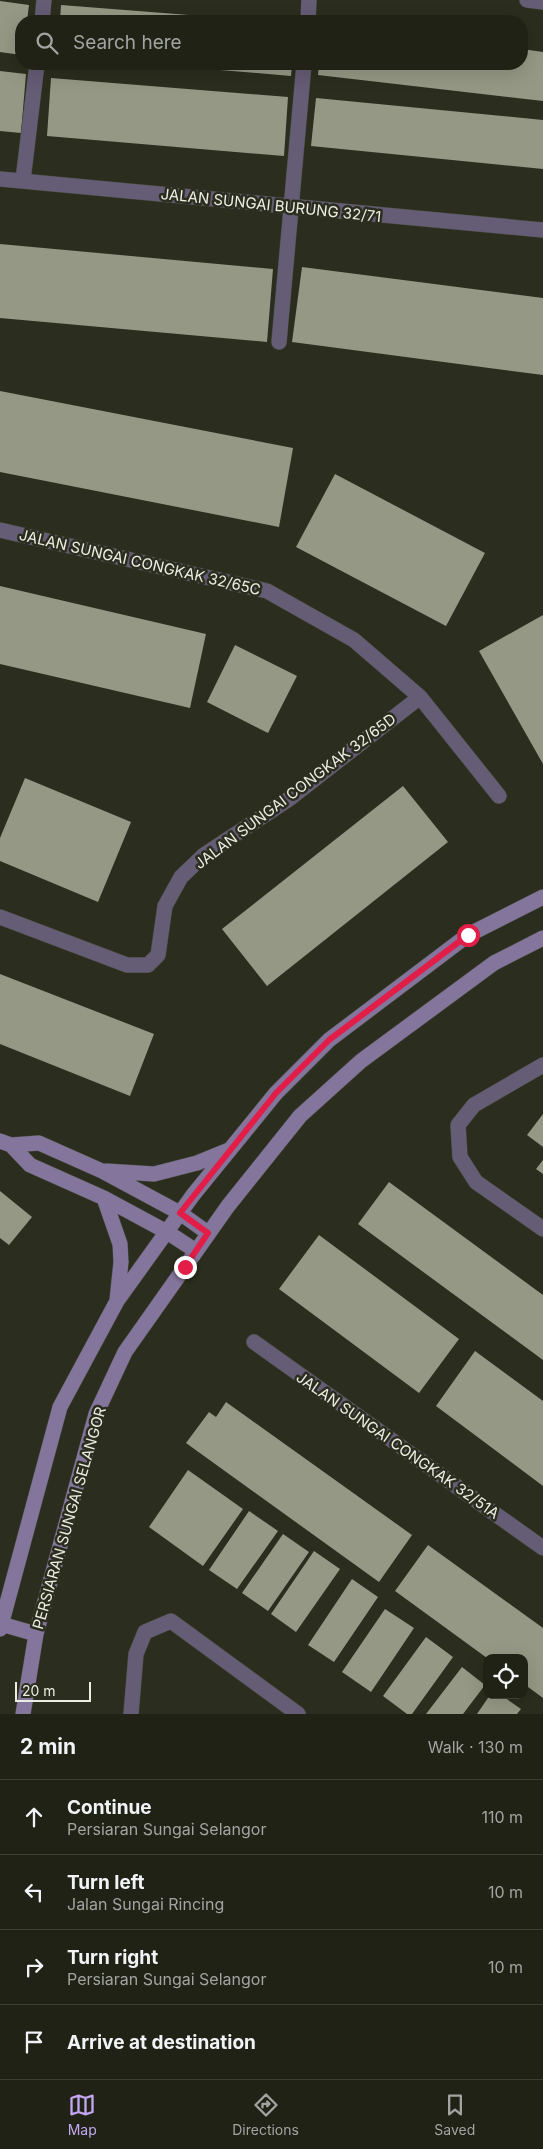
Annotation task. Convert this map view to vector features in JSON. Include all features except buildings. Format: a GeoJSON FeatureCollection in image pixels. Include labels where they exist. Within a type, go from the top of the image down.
{"type":"FeatureCollection","features":[{"type":"Feature","properties":{"kind":"main road"},"geometry":{"type":"LineString","coordinates":[[36,1634],[1,1627],[60,1407],[117,1301],[180,1213],[276,1093],[329,1040],[468,935],[543,897]]}},
{"type":"Feature","properties":{"kind":"main road","name":"PERSIARAN SUNGAI SELANGOR"},"geometry":{"type":"LineString","coordinates":[[23,1714],[36,1634],[96,1414],[125,1352],[208,1233],[300,1116],[361,1061],[494,963],[543,938]]}},
{"type":"Feature","properties":{"kind":"main road"},"geometry":{"type":"LineString","coordinates":[[5,1143],[38,1143],[102,1171],[180,1213],[208,1233]]}},
{"type":"Feature","properties":{"kind":"main road"},"geometry":{"type":"LineString","coordinates":[[5,1143],[30,1165],[104,1198],[167,1232],[196,1251]]}},
{"type":"Feature","properties":{"kind":"main road"},"geometry":{"type":"LineString","coordinates":[[102,1171],[154,1174],[197,1163],[231,1149]]}},
{"type":"Feature","properties":{"kind":"main road"},"geometry":{"type":"LineString","coordinates":[[104,1198],[120,1244],[121,1262],[117,1301]]}},
{"type":"Feature","properties":{"kind":"street"},"geometry":{"type":"LineString","coordinates":[[43,15],[44,0]]}},
{"type":"Feature","properties":{"kind":"street"},"geometry":{"type":"LineString","coordinates":[[308,15],[309,0]]}},
{"type":"Feature","properties":{"kind":"street"},"geometry":{"type":"LineString","coordinates":[[527,0],[543,2]]}},
{"type":"Feature","properties":{"kind":"street"},"geometry":{"type":"LineString","coordinates":[[23,180],[36,70]]}},
{"type":"Feature","properties":{"kind":"street"},"geometry":{"type":"LineString","coordinates":[[279,342],[303,70]]}},
{"type":"Feature","properties":{"kind":"street","name":"JALAN SUNGAI BURUNG 32/71"},"geometry":{"type":"LineString","coordinates":[[0,179],[543,230]]}},
{"type":"Feature","properties":{"kind":"street","name":"JALAN SUNGAI CONGKAK 32/65C"},"geometry":{"type":"LineString","coordinates":[[0,530],[267,591],[354,640],[420,697],[499,796]]}},
{"type":"Feature","properties":{"kind":"street","name":"JALAN SUNGAI CONGKAK 32/65D"},"geometry":{"type":"LineString","coordinates":[[0,917],[127,965],[148,965],[158,955],[165,906],[181,878],[204,855],[289,799],[420,697]]}},
{"type":"Feature","properties":{"kind":"street"},"geometry":{"type":"LineString","coordinates":[[543,1065],[474,1105],[458,1125],[460,1157],[476,1182],[543,1230]]}},
{"type":"Feature","properties":{"kind":"street","name":"JALAN SUNGAI CONGKAK 32/51A"},"geometry":{"type":"LineString","coordinates":[[254,1342],[543,1548]]}},
{"type":"Feature","properties":{"kind":"street"},"geometry":{"type":"LineString","coordinates":[[131,1714],[136,1654],[145,1632],[171,1621],[298,1714]]}},
{"type":"Feature","properties":{"kind":"route"},"geometry":{"type":"LineString","coordinates":[[185,1267],[208,1233],[180,1213],[276,1093],[329,1040],[468,935]]}}]}
